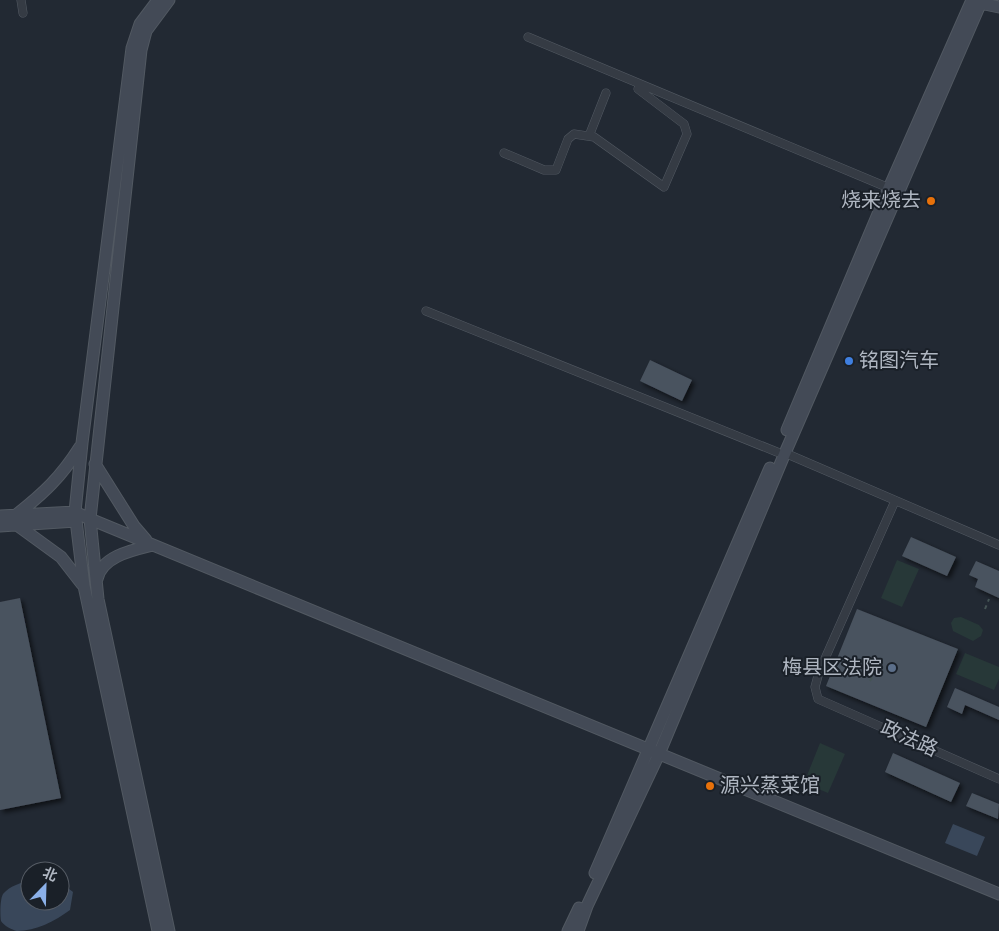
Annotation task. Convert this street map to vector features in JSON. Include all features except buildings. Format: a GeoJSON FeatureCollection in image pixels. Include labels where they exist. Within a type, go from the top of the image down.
{"type":"FeatureCollection","features":[{"type":"Feature","properties":{"kind":"street"},"geometry":{"type":"LineString","coordinates":[[21,0],[23,13]]}},
{"type":"Feature","properties":{"kind":"street"},"geometry":{"type":"LineString","coordinates":[[158,0],[140,24],[132,48],[82,443],[76,516],[84,586],[158,931]]}},
{"type":"Feature","properties":{"kind":"street"},"geometry":{"type":"LineString","coordinates":[[169,931],[98,599],[90,519],[141,50],[146,31],[170,0]]}},
{"type":"Feature","properties":{"kind":"street"},"geometry":{"type":"LineString","coordinates":[[975,1],[999,7]]}},
{"type":"Feature","properties":{"kind":"street"},"geometry":{"type":"LineString","coordinates":[[781,453],[889,188],[975,1]]}},
{"type":"Feature","properties":{"kind":"street"},"geometry":{"type":"LineString","coordinates":[[578,931],[587,906],[975,1]]}},
{"type":"Feature","properties":{"kind":"street"},"geometry":{"type":"LineString","coordinates":[[528,37],[889,188]]}},
{"type":"Feature","properties":{"kind":"street"},"geometry":{"type":"LineString","coordinates":[[504,153],[544,170],[556,170],[568,138],[574,134],[594,137],[664,187],[687,134],[684,124],[638,89]]}},
{"type":"Feature","properties":{"kind":"street"},"geometry":{"type":"LineString","coordinates":[[588,136],[606,92]]}},
{"type":"Feature","properties":{"kind":"street"},"geometry":{"type":"LineString","coordinates":[[426,311],[781,453],[999,545]]}},
{"type":"Feature","properties":{"kind":"street"},"geometry":{"type":"LineString","coordinates":[[16,520],[56,481],[82,443]]}},
{"type":"Feature","properties":{"kind":"street"},"geometry":{"type":"LineString","coordinates":[[95,464],[134,526],[151,544]]}},
{"type":"Feature","properties":{"kind":"street","name":"政法路"},"geometry":{"type":"LineString","coordinates":[[896,500],[818,672],[815,687],[818,698],[999,779]]}},
{"type":"Feature","properties":{"kind":"street"},"geometry":{"type":"LineString","coordinates":[[0,516],[16,520],[61,557],[84,586]]}},
{"type":"Feature","properties":{"kind":"street"},"geometry":{"type":"LineString","coordinates":[[0,526],[16,520],[76,516],[90,519],[999,894]]}},
{"type":"Feature","properties":{"kind":"street"},"geometry":{"type":"LineString","coordinates":[[96,583],[100,570],[107,563],[131,551],[151,544]]}},
{"type":"Feature","properties":{"kind":"street"},"geometry":{"type":"LineString","coordinates":[[568,931],[654,752]]}},
{"type":"Feature","properties":{"kind":"path"},"geometry":{"type":"LineString","coordinates":[[985,609],[989,599]]}},
{"type":"Feature","properties":{"kind":"path"},"geometry":{"type":"LineString","coordinates":[[870,681],[877,667]]}},
{"type":"Feature","properties":{"kind":"shaded area"},"geometry":{"type":"Polygon","coordinates":[[[897,560],[919,569],[902,607],[881,598],[897,560]]]}},
{"type":"Feature","properties":{"kind":"shaded area"},"geometry":{"type":"Polygon","coordinates":[[[961,617],[979,625],[983,630],[981,636],[973,641],[953,631],[951,623],[954,618],[961,617]]]}},
{"type":"Feature","properties":{"kind":"shaded area"},"geometry":{"type":"Polygon","coordinates":[[[965,653],[999,667],[999,679],[994,690],[956,674],[965,653]]]}},
{"type":"Feature","properties":{"kind":"shaded area"},"geometry":{"type":"Polygon","coordinates":[[[820,743],[845,754],[828,793],[804,783],[820,743]]]}},
{"type":"Feature","properties":{"kind":"water"},"geometry":{"type":"Polygon","coordinates":[[[953,824],[985,837],[977,856],[945,843],[953,824]]]}},
{"type":"Feature","properties":{"kind":"water"},"geometry":{"type":"Polygon","coordinates":[[[19,884],[20,911],[68,911],[52,921],[24,931],[17,931],[6,926],[1,921],[0,907],[2,896],[6,891],[19,884]]]}},
{"type":"Feature","properties":{"kind":"water"},"geometry":{"type":"Polygon","coordinates":[[[70,890],[73,892],[70,910],[70,890]]]}},
{"type":"Feature","properties":{"kind":"place","name":"烧来烧去"},"geometry":{"type":"Point","coordinates":[931,201]}},
{"type":"Feature","properties":{"kind":"place","name":"铭图汽车"},"geometry":{"type":"Point","coordinates":[849,361]}},
{"type":"Feature","properties":{"kind":"place","name":"梅县区法院"},"geometry":{"type":"Point","coordinates":[892,668]}},
{"type":"Feature","properties":{"kind":"place","name":"源兴蒸菜馆"},"geometry":{"type":"Point","coordinates":[710,786]}}]}
